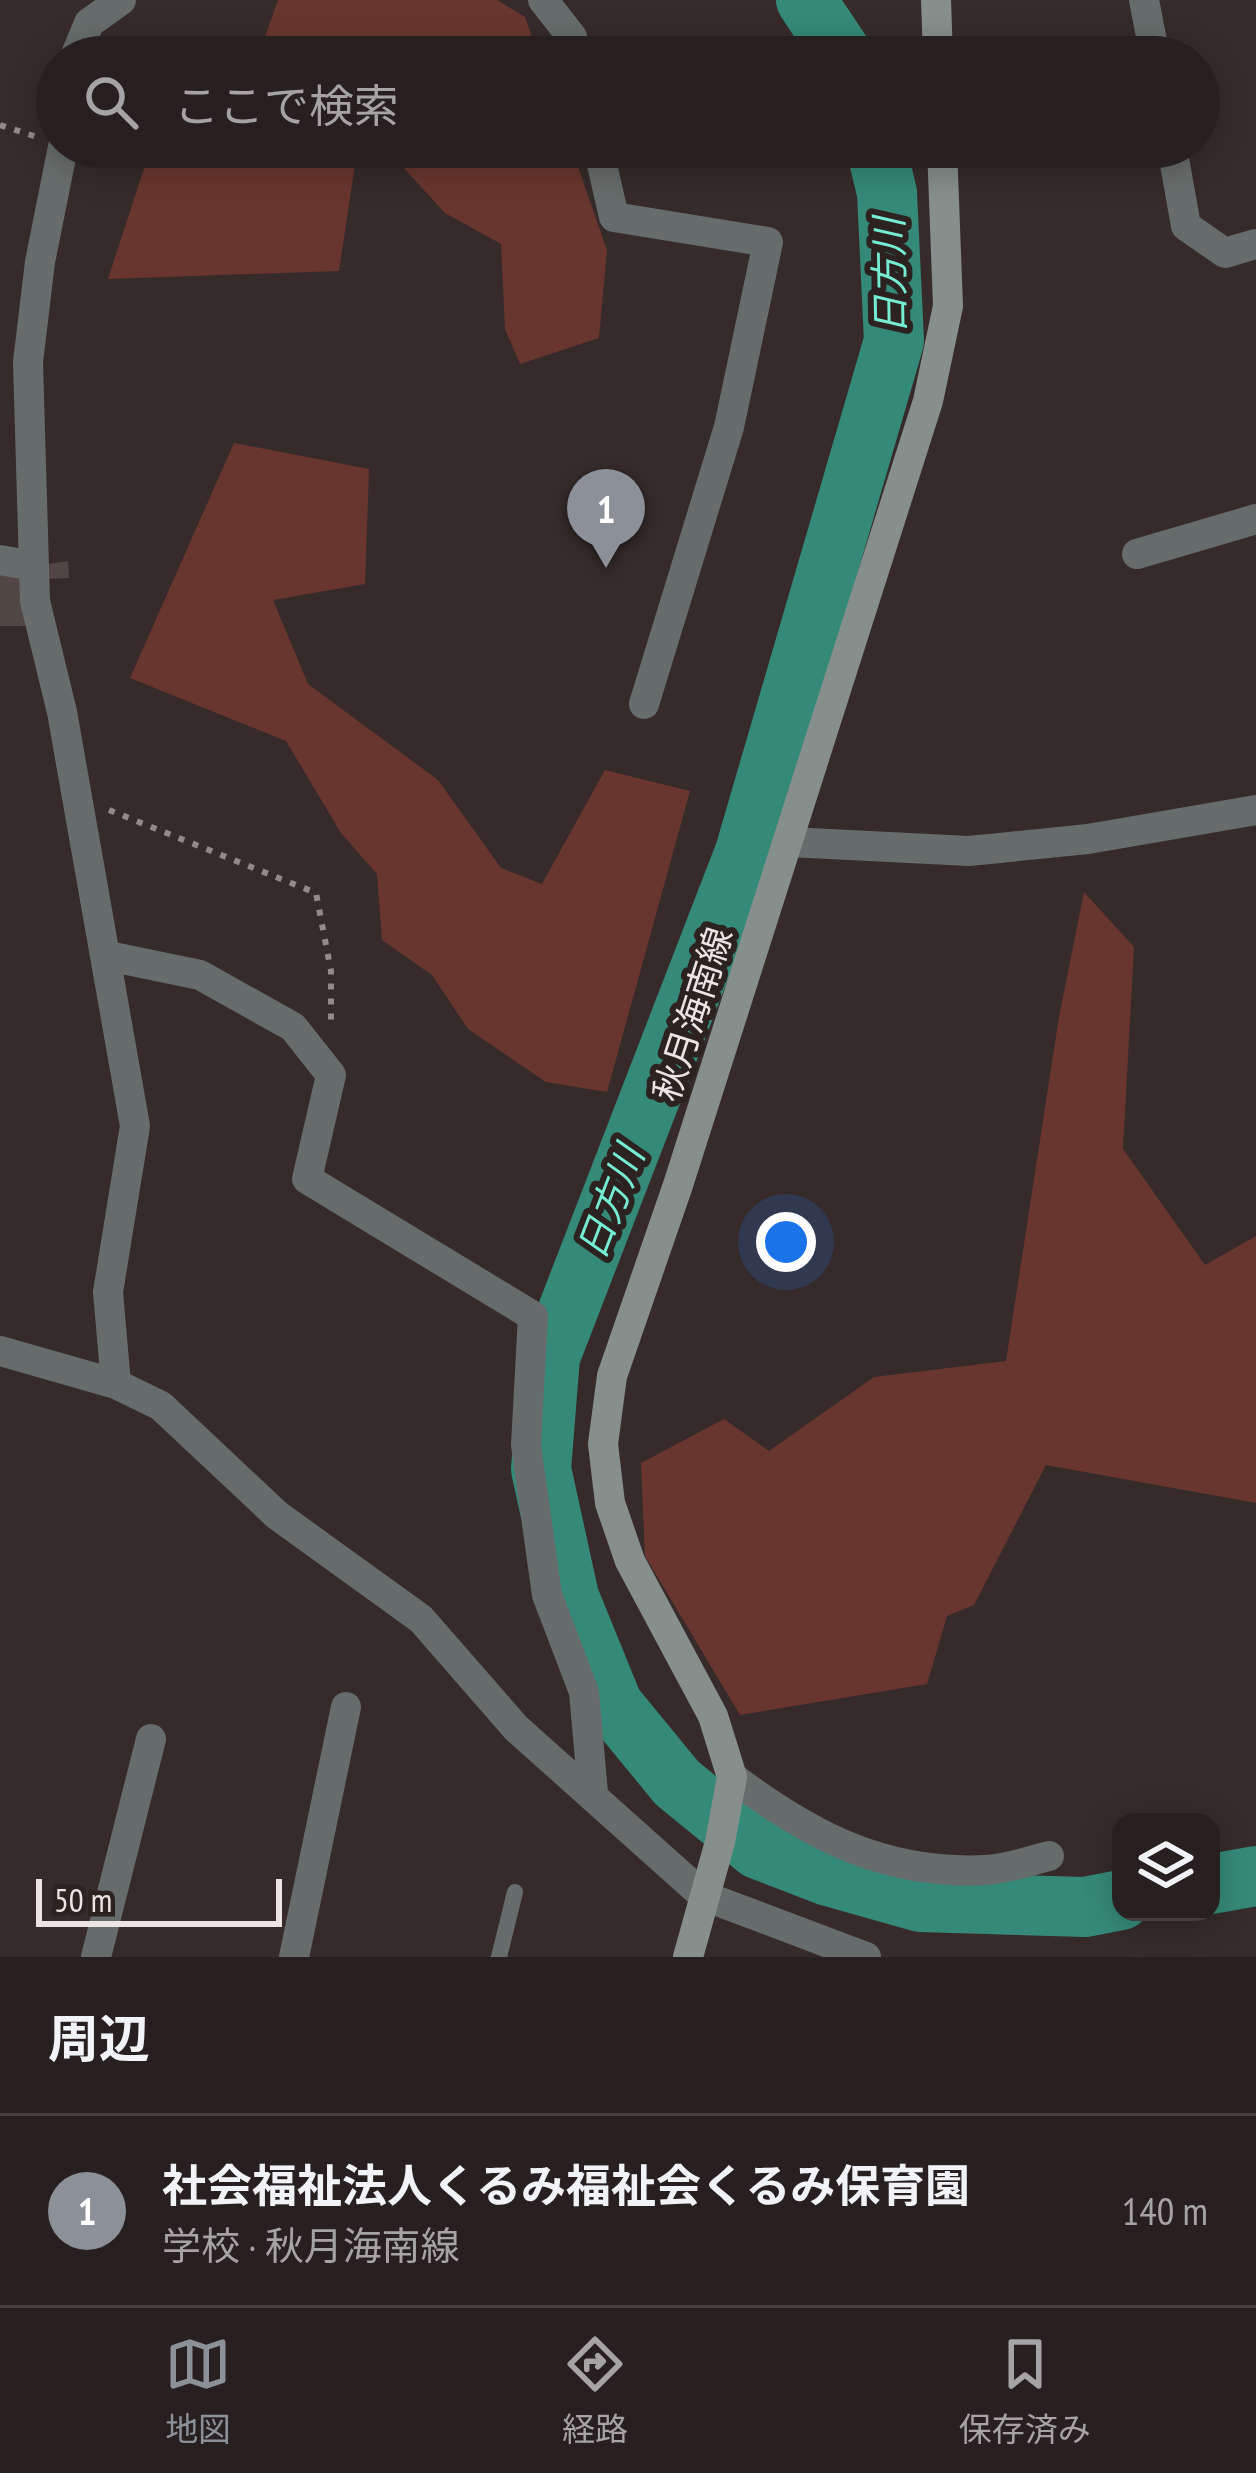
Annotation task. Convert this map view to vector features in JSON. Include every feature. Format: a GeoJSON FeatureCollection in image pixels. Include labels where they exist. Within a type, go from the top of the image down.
{"type":"FeatureCollection","features":[{"type":"Feature","properties":{"kind":"main road"},"geometry":{"type":"LineString","coordinates":[[936,0],[937,36]]}},
{"type":"Feature","properties":{"kind":"main road","name":"秋月海南線"},"geometry":{"type":"LineString","coordinates":[[688,1957],[720,1842],[731,1782],[726,1748],[713,1716],[629,1561],[610,1503],[603,1444],[612,1376],[789,842],[928,401],[948,305],[943,168]]}},
{"type":"Feature","properties":{"kind":"street"},"geometry":{"type":"LineString","coordinates":[[84,36],[89,23],[121,0]]}},
{"type":"Feature","properties":{"kind":"street"},"geometry":{"type":"LineString","coordinates":[[543,0],[571,36]]}},
{"type":"Feature","properties":{"kind":"street"},"geometry":{"type":"LineString","coordinates":[[1144,0],[1151,36]]}},
{"type":"Feature","properties":{"kind":"street"},"geometry":{"type":"LineString","coordinates":[[49,168],[28,362],[35,601],[62,712],[135,1126],[107,1292],[116,1384]]}},
{"type":"Feature","properties":{"kind":"street"},"geometry":{"type":"LineString","coordinates":[[603,168],[614,217],[768,242],[729,427],[644,704]]}},
{"type":"Feature","properties":{"kind":"street"},"geometry":{"type":"LineString","coordinates":[[1176,168],[1186,226],[1225,253],[1256,244]]}},
{"type":"Feature","properties":{"kind":"street"},"geometry":{"type":"LineString","coordinates":[[1137,554],[1256,519]]}},
{"type":"Feature","properties":{"kind":"street"},"geometry":{"type":"LineString","coordinates":[[0,560],[34,566]]}},
{"type":"Feature","properties":{"kind":"street"},"geometry":{"type":"LineString","coordinates":[[789,842],[969,851],[1088,839],[1256,811]]}},
{"type":"Feature","properties":{"kind":"street"},"geometry":{"type":"LineString","coordinates":[[108,956],[200,975],[293,1027],[331,1075],[308,1179],[533,1316],[526,1445],[547,1595],[584,1692],[592,1793]]}},
{"type":"Feature","properties":{"kind":"street"},"geometry":{"type":"LineString","coordinates":[[0,1351],[116,1384],[161,1406],[277,1515],[422,1619],[516,1728],[704,1896],[866,1957]]}},
{"type":"Feature","properties":{"kind":"street"},"geometry":{"type":"LineString","coordinates":[[294,1957],[346,1707]]}},
{"type":"Feature","properties":{"kind":"street"},"geometry":{"type":"LineString","coordinates":[[97,1957],[151,1739]]}},
{"type":"Feature","properties":{"kind":"street"},"geometry":{"type":"LineString","coordinates":[[731,1782],[831,1841],[907,1868],[990,1870],[1049,1856]]}},
{"type":"Feature","properties":{"kind":"lane"},"geometry":{"type":"LineString","coordinates":[[499,1957],[514,1892]]}},
{"type":"Feature","properties":{"kind":"path"},"geometry":{"type":"LineString","coordinates":[[0,125],[36,137]]}},
{"type":"Feature","properties":{"kind":"path"},"geometry":{"type":"LineString","coordinates":[[78,798],[316,893],[331,971],[331,1075]]}},
{"type":"Feature","properties":{"kind":"shaded area"},"geometry":{"type":"Polygon","coordinates":[[[278,0],[497,0],[525,17],[532,36],[265,36],[278,0]]]}},
{"type":"Feature","properties":{"kind":"shaded area"},"geometry":{"type":"Polygon","coordinates":[[[144,168],[354,168],[339,271],[108,279],[144,168]]]}},
{"type":"Feature","properties":{"kind":"shaded area"},"geometry":{"type":"Polygon","coordinates":[[[404,168],[578,168],[607,250],[599,338],[520,364],[505,329],[501,244],[445,213],[404,168]]]}},
{"type":"Feature","properties":{"kind":"shaded area"},"geometry":{"type":"Polygon","coordinates":[[[234,443],[369,469],[365,584],[273,600],[308,684],[438,780],[501,868],[542,884],[605,770],[690,791],[607,1092],[546,1082],[468,1029],[432,975],[382,940],[377,874],[341,833],[286,741],[130,678],[234,443]]]}},
{"type":"Feature","properties":{"kind":"shaded area"},"geometry":{"type":"Polygon","coordinates":[[[1084,892],[1134,947],[1123,1149],[1205,1265],[1256,1236],[1256,1503],[1046,1465],[974,1605],[947,1616],[927,1684],[740,1715],[645,1556],[641,1463],[724,1419],[769,1451],[874,1377],[1006,1361],[1059,1017],[1084,892]]]}},
{"type":"Feature","properties":{"kind":"building"},"geometry":{"type":"Polygon","coordinates":[[[68,561],[69,578],[43,579],[34,566],[68,561]]]}},
{"type":"Feature","properties":{"kind":"building"},"geometry":{"type":"Polygon","coordinates":[[[0,574],[22,578],[27,626],[0,626],[0,574]]]}},
{"type":"Feature","properties":{"kind":"waterway","name":"日方川"},"geometry":{"type":"LineString","coordinates":[[806,0],[830,36]]}},
{"type":"Feature","properties":{"kind":"waterway","name":"日方川"},"geometry":{"type":"LineString","coordinates":[[881,168],[887,193],[894,341],[745,852],[550,1357],[541,1469],[569,1597],[613,1705],[677,1783],[758,1849],[828,1876],[920,1902],[1085,1907],[1112,1902]]}},
{"type":"Feature","properties":{"kind":"waterway","name":"日方川"},"geometry":{"type":"LineString","coordinates":[[1220,1882],[1256,1876]]}},
{"type":"Feature","properties":{"kind":"place","name":"社会福祉法人くるみ福祉会くるみ保育園"},"geometry":{"type":"Point","coordinates":[606,568]}}]}
